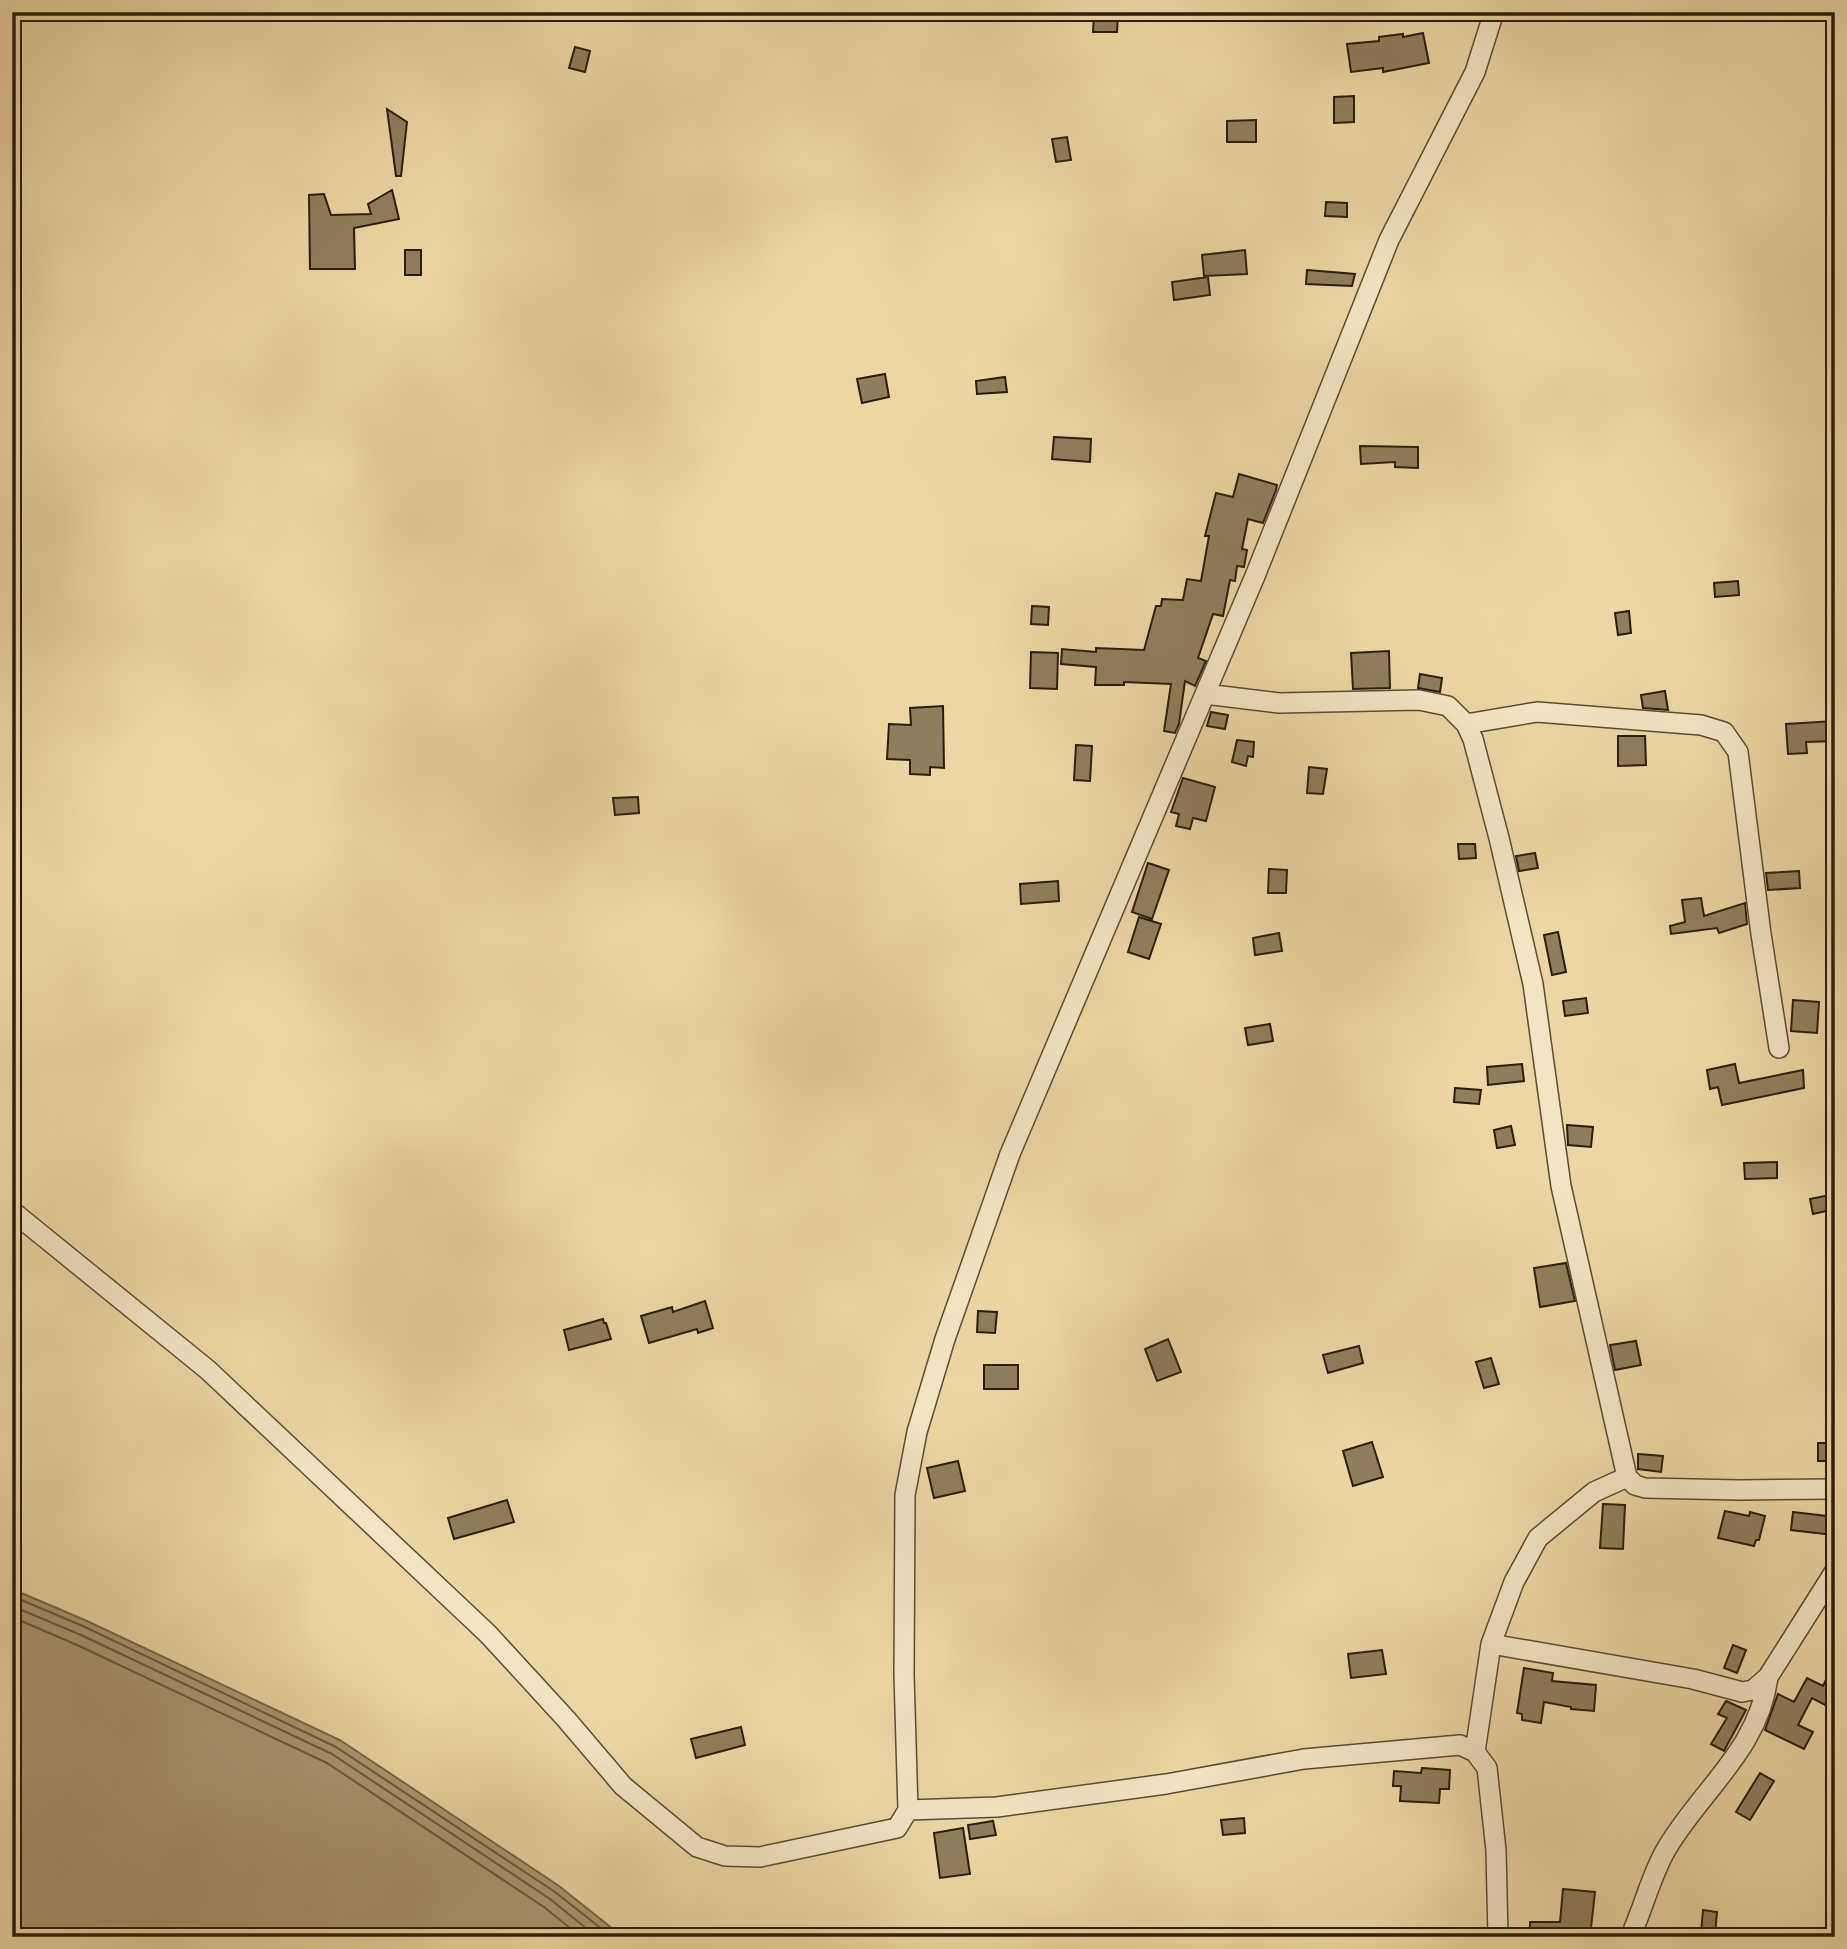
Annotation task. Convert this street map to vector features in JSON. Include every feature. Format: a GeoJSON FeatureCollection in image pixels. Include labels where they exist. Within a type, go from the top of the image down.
{"type":"FeatureCollection","features":[{"type":"Feature","properties":{"kind":"street"},"geometry":{"type":"LineString","coordinates":[[12,1211],[208,1370],[488,1634],[623,1786],[697,1847],[725,1856],[760,1857],[897,1828],[908,1810],[904,1675],[905,1494],[916,1432],[945,1339],[1010,1154],[1260,563],[1389,240],[1475,72],[1494,12]]}},
{"type":"Feature","properties":{"kind":"street"},"geometry":{"type":"LineString","coordinates":[[1205,694],[1279,703],[1419,700],[1448,706],[1466,724],[1499,838],[1533,984],[1561,1186],[1627,1477],[1635,1485],[1645,1488],[1835,1489]]}},
{"type":"Feature","properties":{"kind":"street"},"geometry":{"type":"LineString","coordinates":[[1466,724],[1537,712],[1701,725],[1724,732],[1738,752],[1761,934],[1779,1048]]}},
{"type":"Feature","properties":{"kind":"street"},"geometry":{"type":"LineString","coordinates":[[1475,1752],[1491,1644],[1514,1582],[1538,1538],[1594,1492],[1627,1477]]}},
{"type":"Feature","properties":{"kind":"street"},"geometry":{"type":"LineString","coordinates":[[1491,1644],[1693,1679],[1742,1692],[1753,1690],[1768,1677],[1835,1571]]}},
{"type":"Feature","properties":{"kind":"street"},"geometry":{"type":"LineString","coordinates":[[1633,1937],[1667,1848],[1748,1740],[1765,1701],[1768,1677]]}},
{"type":"Feature","properties":{"kind":"street"},"geometry":{"type":"LineString","coordinates":[[908,1810],[997,1807],[1166,1784],[1304,1759],[1460,1745],[1475,1752],[1487,1768],[1496,1850],[1498,1937]]}},
{"type":"Feature","properties":{"kind":"water"},"geometry":{"type":"Polygon","coordinates":[[[12,1589],[87,1621],[340,1740],[559,1886],[623,1937],[12,1937],[12,1589]]]}},
{"type":"Feature","properties":{"kind":"building"},"geometry":{"type":"Polygon","coordinates":[[[1094,14],[1118,14],[1117,32],[1093,32],[1094,14]]]}},
{"type":"Feature","properties":{"kind":"building"},"geometry":{"type":"Polygon","coordinates":[[[1423,33],[1429,63],[1383,72],[1383,68],[1351,72],[1347,44],[1379,41],[1379,37],[1403,34],[1403,37],[1423,33]]]}},
{"type":"Feature","properties":{"kind":"building"},"geometry":{"type":"Polygon","coordinates":[[[575,47],[590,51],[585,72],[569,68],[575,47]]]}},
{"type":"Feature","properties":{"kind":"building"},"geometry":{"type":"Polygon","coordinates":[[[1354,96],[1354,122],[1334,123],[1334,97],[1354,96]]]}},
{"type":"Feature","properties":{"kind":"building"},"geometry":{"type":"Polygon","coordinates":[[[387,109],[407,122],[401,176],[396,176],[387,109]]]}},
{"type":"Feature","properties":{"kind":"building"},"geometry":{"type":"Polygon","coordinates":[[[1256,120],[1256,142],[1227,142],[1227,121],[1256,120]]]}},
{"type":"Feature","properties":{"kind":"building"},"geometry":{"type":"Polygon","coordinates":[[[1067,137],[1071,160],[1056,162],[1052,139],[1067,137]]]}},
{"type":"Feature","properties":{"kind":"building"},"geometry":{"type":"Polygon","coordinates":[[[392,190],[399,219],[354,228],[355,269],[310,269],[309,195],[324,194],[331,215],[371,214],[368,204],[392,190]]]}},
{"type":"Feature","properties":{"kind":"building"},"geometry":{"type":"Polygon","coordinates":[[[1326,202],[1347,203],[1347,217],[1325,216],[1326,202]]]}},
{"type":"Feature","properties":{"kind":"building"},"geometry":{"type":"Polygon","coordinates":[[[405,250],[421,250],[421,275],[405,275],[405,250]]]}},
{"type":"Feature","properties":{"kind":"building"},"geometry":{"type":"Polygon","coordinates":[[[1245,250],[1247,274],[1204,276],[1202,255],[1245,250]]]}},
{"type":"Feature","properties":{"kind":"building"},"geometry":{"type":"Polygon","coordinates":[[[1307,270],[1355,274],[1352,286],[1306,284],[1307,270]]]}},
{"type":"Feature","properties":{"kind":"building"},"geometry":{"type":"Polygon","coordinates":[[[1208,277],[1210,295],[1174,300],[1172,282],[1208,277]]]}},
{"type":"Feature","properties":{"kind":"building"},"geometry":{"type":"Polygon","coordinates":[[[885,374],[889,397],[862,403],[857,379],[885,374]]]}},
{"type":"Feature","properties":{"kind":"building"},"geometry":{"type":"Polygon","coordinates":[[[1005,377],[1007,392],[977,394],[976,381],[1005,377]]]}},
{"type":"Feature","properties":{"kind":"building"},"geometry":{"type":"Polygon","coordinates":[[[1054,437],[1091,439],[1090,462],[1052,459],[1054,437]]]}},
{"type":"Feature","properties":{"kind":"building"},"geometry":{"type":"Polygon","coordinates":[[[1360,446],[1418,447],[1418,468],[1395,467],[1395,462],[1361,464],[1360,446]]]}},
{"type":"Feature","properties":{"kind":"building"},"geometry":{"type":"Polygon","coordinates":[[[1239,474],[1277,485],[1276,490],[1263,523],[1248,519],[1242,549],[1247,550],[1244,567],[1237,566],[1235,581],[1230,580],[1223,616],[1213,614],[1198,658],[1206,661],[1195,686],[1185,681],[1179,724],[1175,733],[1164,731],[1171,684],[1124,682],[1124,685],[1095,685],[1096,667],[1061,664],[1062,649],[1096,652],[1096,648],[1144,650],[1156,606],[1161,606],[1162,599],[1183,600],[1187,579],[1201,581],[1209,536],[1205,536],[1216,493],[1233,497],[1239,474]]]}},
{"type":"Feature","properties":{"kind":"building"},"geometry":{"type":"Polygon","coordinates":[[[1738,581],[1739,595],[1715,597],[1714,583],[1738,581]]]}},
{"type":"Feature","properties":{"kind":"building"},"geometry":{"type":"Polygon","coordinates":[[[1032,606],[1049,607],[1048,625],[1031,624],[1032,606]]]}},
{"type":"Feature","properties":{"kind":"building"},"geometry":{"type":"Polygon","coordinates":[[[1629,611],[1631,633],[1618,635],[1615,613],[1629,611]]]}},
{"type":"Feature","properties":{"kind":"building"},"geometry":{"type":"Polygon","coordinates":[[[1389,651],[1390,688],[1353,689],[1351,653],[1389,651]]]}},
{"type":"Feature","properties":{"kind":"building"},"geometry":{"type":"Polygon","coordinates":[[[1031,652],[1058,653],[1057,689],[1030,688],[1031,652]]]}},
{"type":"Feature","properties":{"kind":"building"},"geometry":{"type":"Polygon","coordinates":[[[1420,674],[1442,678],[1440,692],[1418,688],[1420,674]]]}},
{"type":"Feature","properties":{"kind":"building"},"geometry":{"type":"Polygon","coordinates":[[[1665,691],[1668,710],[1643,708],[1641,695],[1665,691]]]}},
{"type":"Feature","properties":{"kind":"building"},"geometry":{"type":"Polygon","coordinates":[[[943,706],[944,768],[930,767],[930,775],[910,774],[910,760],[887,759],[889,724],[911,725],[910,708],[943,706]]]}},
{"type":"Feature","properties":{"kind":"building"},"geometry":{"type":"Polygon","coordinates":[[[1211,712],[1228,715],[1225,729],[1207,726],[1211,712]]]}},
{"type":"Feature","properties":{"kind":"building"},"geometry":{"type":"Polygon","coordinates":[[[1835,721],[1835,741],[1806,742],[1807,753],[1788,754],[1786,724],[1835,721]]]}},
{"type":"Feature","properties":{"kind":"building"},"geometry":{"type":"Polygon","coordinates":[[[1618,736],[1645,736],[1646,765],[1618,766],[1618,736]]]}},
{"type":"Feature","properties":{"kind":"building"},"geometry":{"type":"Polygon","coordinates":[[[1237,740],[1254,742],[1253,757],[1248,756],[1246,766],[1232,762],[1237,740]]]}},
{"type":"Feature","properties":{"kind":"building"},"geometry":{"type":"Polygon","coordinates":[[[1076,745],[1092,746],[1090,781],[1074,780],[1076,745]]]}},
{"type":"Feature","properties":{"kind":"building"},"geometry":{"type":"Polygon","coordinates":[[[1309,767],[1327,769],[1323,794],[1307,793],[1309,767]]]}},
{"type":"Feature","properties":{"kind":"building"},"geometry":{"type":"Polygon","coordinates":[[[1183,778],[1215,787],[1206,821],[1193,818],[1190,829],[1176,826],[1179,814],[1171,812],[1183,778]]]}},
{"type":"Feature","properties":{"kind":"building"},"geometry":{"type":"Polygon","coordinates":[[[638,797],[639,813],[615,815],[613,798],[638,797]]]}},
{"type":"Feature","properties":{"kind":"building"},"geometry":{"type":"Polygon","coordinates":[[[1458,844],[1475,844],[1476,858],[1459,859],[1458,844]]]}},
{"type":"Feature","properties":{"kind":"building"},"geometry":{"type":"Polygon","coordinates":[[[1535,853],[1538,868],[1519,871],[1516,856],[1535,853]]]}},
{"type":"Feature","properties":{"kind":"building"},"geometry":{"type":"Polygon","coordinates":[[[1148,863],[1169,870],[1152,919],[1132,912],[1148,863]]]}},
{"type":"Feature","properties":{"kind":"building"},"geometry":{"type":"Polygon","coordinates":[[[1269,869],[1287,870],[1286,893],[1268,893],[1269,869]]]}},
{"type":"Feature","properties":{"kind":"building"},"geometry":{"type":"Polygon","coordinates":[[[1799,871],[1800,888],[1768,890],[1766,873],[1799,871]]]}},
{"type":"Feature","properties":{"kind":"building"},"geometry":{"type":"Polygon","coordinates":[[[1058,881],[1059,901],[1021,904],[1020,884],[1058,881]]]}},
{"type":"Feature","properties":{"kind":"building"},"geometry":{"type":"Polygon","coordinates":[[[1701,898],[1704,916],[1745,903],[1747,924],[1719,933],[1717,928],[1671,934],[1670,926],[1685,922],[1682,900],[1701,898]]]}},
{"type":"Feature","properties":{"kind":"building"},"geometry":{"type":"Polygon","coordinates":[[[1139,917],[1161,924],[1149,959],[1128,952],[1139,917]]]}},
{"type":"Feature","properties":{"kind":"building"},"geometry":{"type":"Polygon","coordinates":[[[1558,932],[1566,972],[1552,975],[1544,935],[1558,932]]]}},
{"type":"Feature","properties":{"kind":"building"},"geometry":{"type":"Polygon","coordinates":[[[1279,933],[1282,951],[1255,955],[1253,938],[1279,933]]]}},
{"type":"Feature","properties":{"kind":"building"},"geometry":{"type":"Polygon","coordinates":[[[1586,998],[1588,1013],[1565,1016],[1563,1001],[1586,998]]]}},
{"type":"Feature","properties":{"kind":"building"},"geometry":{"type":"Polygon","coordinates":[[[1793,1000],[1819,1002],[1817,1033],[1791,1031],[1793,1000]]]}},
{"type":"Feature","properties":{"kind":"building"},"geometry":{"type":"Polygon","coordinates":[[[1270,1024],[1273,1041],[1248,1045],[1245,1028],[1270,1024]]]}},
{"type":"Feature","properties":{"kind":"building"},"geometry":{"type":"Polygon","coordinates":[[[1522,1064],[1524,1081],[1488,1085],[1487,1067],[1522,1064]]]}},
{"type":"Feature","properties":{"kind":"building"},"geometry":{"type":"Polygon","coordinates":[[[1735,1064],[1739,1083],[1803,1070],[1804,1088],[1722,1105],[1718,1087],[1710,1089],[1707,1070],[1735,1064]]]}},
{"type":"Feature","properties":{"kind":"building"},"geometry":{"type":"Polygon","coordinates":[[[1455,1088],[1481,1090],[1479,1104],[1454,1102],[1455,1088]]]}},
{"type":"Feature","properties":{"kind":"building"},"geometry":{"type":"Polygon","coordinates":[[[1567,1125],[1593,1127],[1591,1147],[1568,1145],[1567,1125]]]}},
{"type":"Feature","properties":{"kind":"building"},"geometry":{"type":"Polygon","coordinates":[[[1511,1126],[1515,1145],[1497,1148],[1494,1130],[1511,1126]]]}},
{"type":"Feature","properties":{"kind":"building"},"geometry":{"type":"Polygon","coordinates":[[[1777,1162],[1777,1178],[1745,1179],[1744,1163],[1777,1162]]]}},
{"type":"Feature","properties":{"kind":"building"},"geometry":{"type":"Polygon","coordinates":[[[1835,1194],[1835,1209],[1813,1214],[1810,1199],[1835,1194]]]}},
{"type":"Feature","properties":{"kind":"building"},"geometry":{"type":"Polygon","coordinates":[[[1566,1263],[1575,1301],[1540,1307],[1534,1268],[1566,1263]]]}},
{"type":"Feature","properties":{"kind":"building"},"geometry":{"type":"Polygon","coordinates":[[[705,1301],[713,1328],[698,1333],[697,1329],[649,1343],[641,1316],[672,1307],[673,1312],[705,1301]]]}},
{"type":"Feature","properties":{"kind":"building"},"geometry":{"type":"Polygon","coordinates":[[[978,1311],[997,1312],[995,1333],[977,1332],[978,1311]]]}},
{"type":"Feature","properties":{"kind":"building"},"geometry":{"type":"Polygon","coordinates":[[[603,1319],[611,1339],[569,1350],[564,1330],[603,1319]]]}},
{"type":"Feature","properties":{"kind":"building"},"geometry":{"type":"Polygon","coordinates":[[[1168,1339],[1181,1372],[1157,1381],[1145,1349],[1168,1339]]]}},
{"type":"Feature","properties":{"kind":"building"},"geometry":{"type":"Polygon","coordinates":[[[1636,1341],[1641,1365],[1615,1370],[1610,1345],[1636,1341]]]}},
{"type":"Feature","properties":{"kind":"building"},"geometry":{"type":"Polygon","coordinates":[[[1359,1346],[1363,1363],[1328,1373],[1323,1355],[1359,1346]]]}},
{"type":"Feature","properties":{"kind":"building"},"geometry":{"type":"Polygon","coordinates":[[[1491,1358],[1499,1384],[1484,1388],[1476,1362],[1491,1358]]]}},
{"type":"Feature","properties":{"kind":"building"},"geometry":{"type":"Polygon","coordinates":[[[984,1365],[1018,1365],[1018,1389],[984,1389],[984,1365]]]}},
{"type":"Feature","properties":{"kind":"building"},"geometry":{"type":"Polygon","coordinates":[[[1372,1442],[1383,1477],[1353,1486],[1343,1451],[1372,1442]]]}},
{"type":"Feature","properties":{"kind":"building"},"geometry":{"type":"Polygon","coordinates":[[[1818,1443],[1835,1443],[1835,1461],[1818,1461],[1818,1443]]]}},
{"type":"Feature","properties":{"kind":"building"},"geometry":{"type":"Polygon","coordinates":[[[1638,1454],[1663,1456],[1661,1472],[1638,1469],[1638,1454]]]}},
{"type":"Feature","properties":{"kind":"building"},"geometry":{"type":"Polygon","coordinates":[[[958,1461],[965,1491],[934,1498],[927,1468],[958,1461]]]}},
{"type":"Feature","properties":{"kind":"building"},"geometry":{"type":"Polygon","coordinates":[[[507,1500],[514,1522],[454,1539],[448,1518],[507,1500]]]}},
{"type":"Feature","properties":{"kind":"building"},"geometry":{"type":"Polygon","coordinates":[[[1603,1504],[1625,1505],[1623,1549],[1600,1548],[1603,1504]]]}},
{"type":"Feature","properties":{"kind":"building"},"geometry":{"type":"Polygon","coordinates":[[[1725,1511],[1749,1516],[1750,1512],[1765,1516],[1759,1540],[1756,1540],[1754,1546],[1718,1538],[1725,1511]]]}},
{"type":"Feature","properties":{"kind":"building"},"geometry":{"type":"Polygon","coordinates":[[[1793,1512],[1835,1517],[1833,1535],[1791,1530],[1793,1512]]]}},
{"type":"Feature","properties":{"kind":"building"},"geometry":{"type":"Polygon","coordinates":[[[1733,1645],[1746,1650],[1737,1673],[1724,1668],[1733,1645]]]}},
{"type":"Feature","properties":{"kind":"building"},"geometry":{"type":"Polygon","coordinates":[[[1382,1650],[1386,1674],[1351,1678],[1348,1654],[1382,1650]]]}},
{"type":"Feature","properties":{"kind":"building"},"geometry":{"type":"Polygon","coordinates":[[[1835,1661],[1835,1696],[1829,1707],[1812,1698],[1798,1725],[1813,1732],[1804,1749],[1765,1730],[1778,1694],[1794,1702],[1807,1678],[1823,1686],[1835,1661]]]}},
{"type":"Feature","properties":{"kind":"building"},"geometry":{"type":"Polygon","coordinates":[[[1524,1668],[1553,1673],[1552,1681],[1596,1685],[1594,1711],[1571,1709],[1544,1702],[1541,1723],[1522,1720],[1522,1714],[1517,1713],[1524,1668]]]}},
{"type":"Feature","properties":{"kind":"building"},"geometry":{"type":"Polygon","coordinates":[[[1726,1701],[1746,1710],[1724,1751],[1711,1744],[1727,1718],[1718,1714],[1726,1701]]]}},
{"type":"Feature","properties":{"kind":"building"},"geometry":{"type":"Polygon","coordinates":[[[741,1727],[745,1745],[696,1758],[691,1739],[741,1727]]]}},
{"type":"Feature","properties":{"kind":"building"},"geometry":{"type":"Polygon","coordinates":[[[1422,1768],[1450,1770],[1449,1789],[1440,1789],[1439,1803],[1400,1801],[1401,1786],[1393,1786],[1394,1771],[1421,1773],[1422,1768]]]}},
{"type":"Feature","properties":{"kind":"building"},"geometry":{"type":"Polygon","coordinates":[[[1760,1773],[1774,1781],[1750,1820],[1736,1812],[1760,1773]]]}},
{"type":"Feature","properties":{"kind":"building"},"geometry":{"type":"Polygon","coordinates":[[[1244,1818],[1245,1833],[1223,1835],[1221,1820],[1244,1818]]]}},
{"type":"Feature","properties":{"kind":"building"},"geometry":{"type":"Polygon","coordinates":[[[993,1821],[996,1835],[970,1839],[968,1825],[993,1821]]]}},
{"type":"Feature","properties":{"kind":"building"},"geometry":{"type":"Polygon","coordinates":[[[963,1828],[970,1874],[940,1878],[934,1833],[963,1828]]]}},
{"type":"Feature","properties":{"kind":"building"},"geometry":{"type":"Polygon","coordinates":[[[1563,1889],[1595,1892],[1590,1937],[1530,1937],[1530,1922],[1560,1922],[1563,1889]]]}},
{"type":"Feature","properties":{"kind":"building"},"geometry":{"type":"Polygon","coordinates":[[[1703,1910],[1717,1912],[1715,1935],[1701,1933],[1703,1910]]]}}]}
